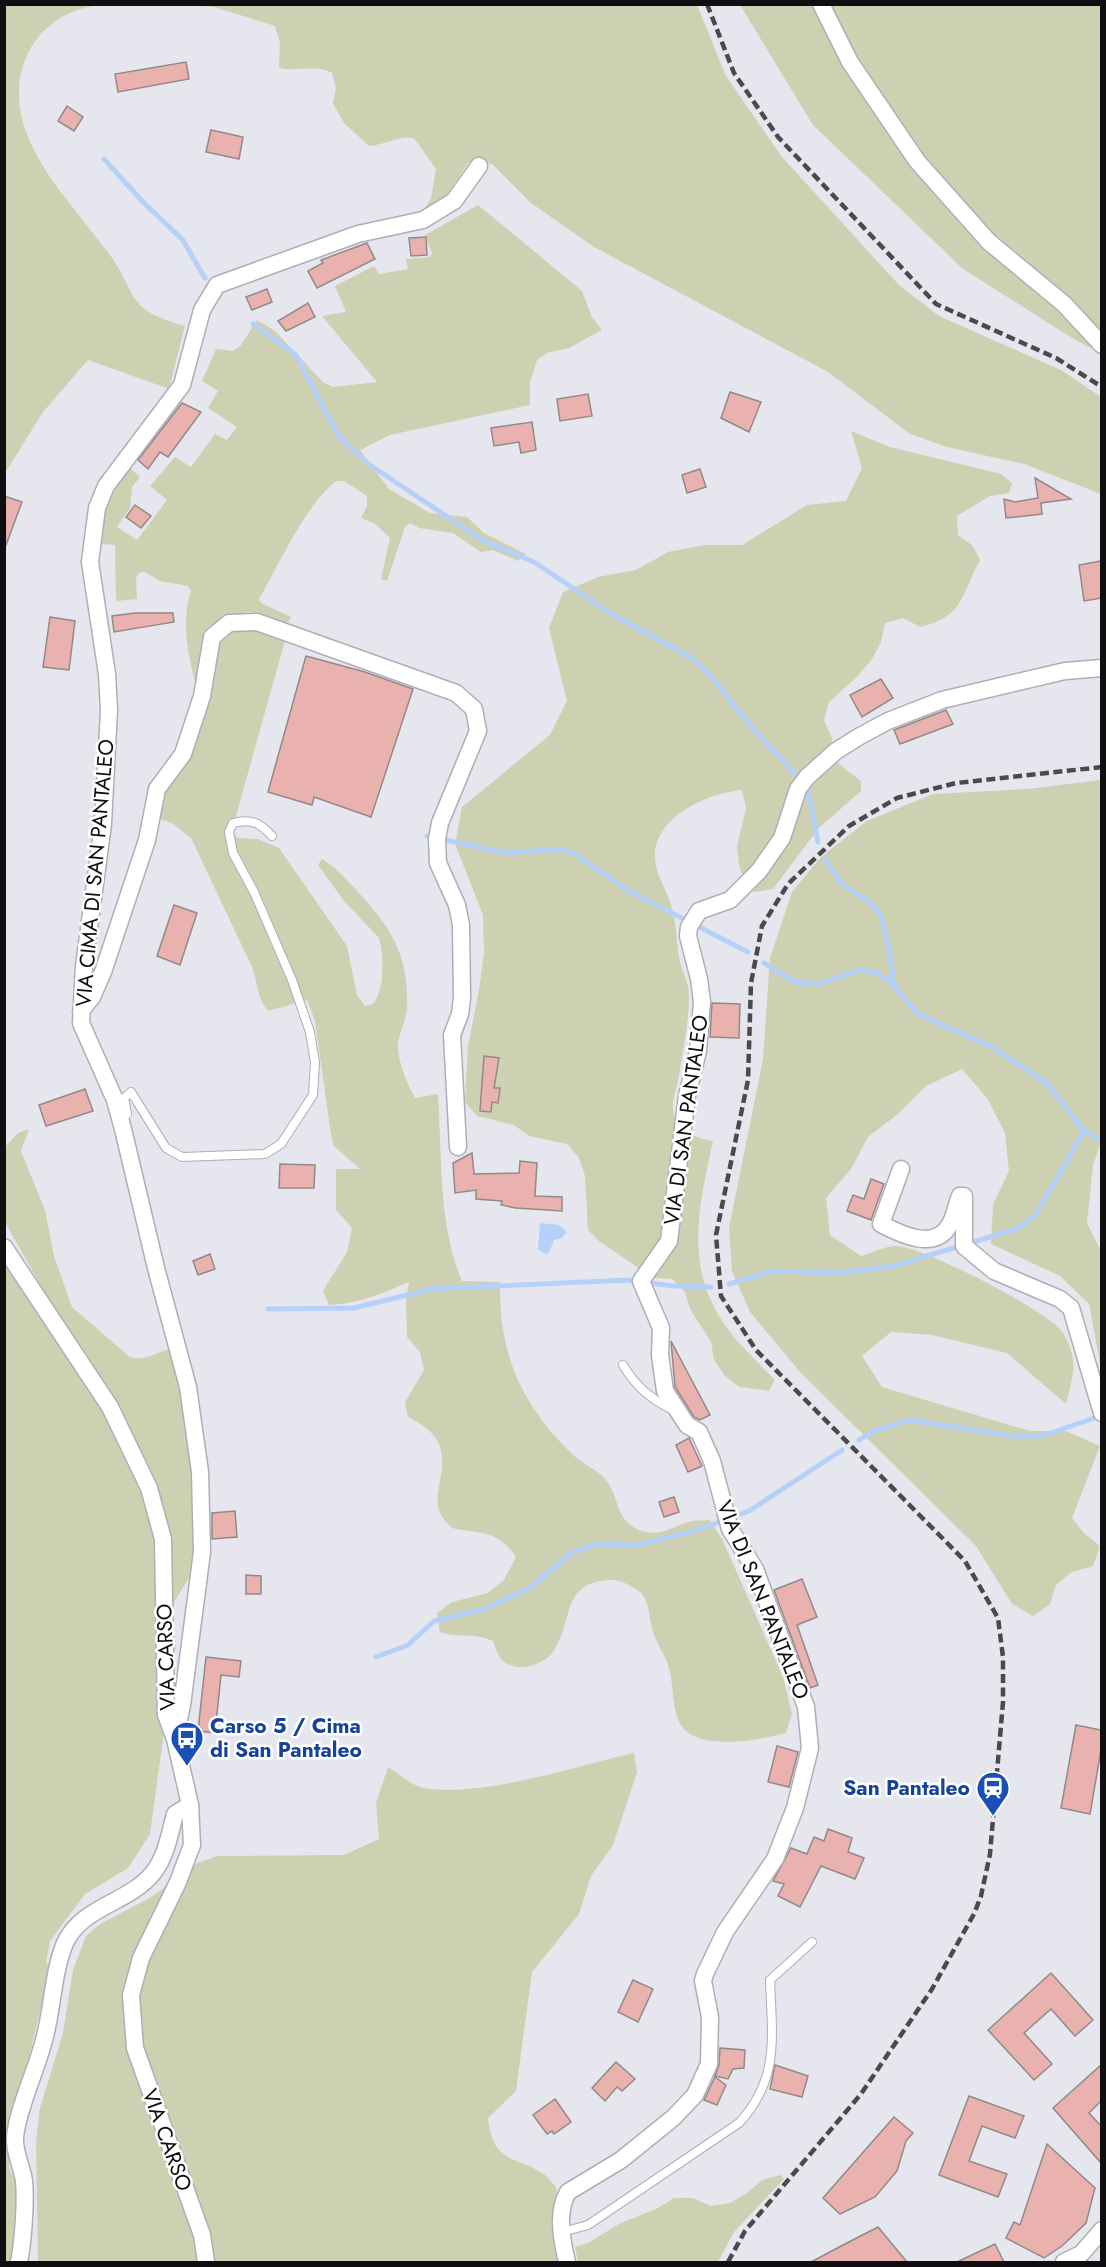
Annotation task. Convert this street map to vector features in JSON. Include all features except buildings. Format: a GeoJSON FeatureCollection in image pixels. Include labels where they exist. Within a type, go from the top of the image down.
{"type":"FeatureCollection","features":[{"type":"Feature","properties":{"kind":"street"},"geometry":{"type":"LineString","coordinates":[[821,4],[850,62],[924,169],[989,242],[1064,304],[1101,345]]}},
{"type":"Feature","properties":{"kind":"street","name":"VIA CIMA DI SAN PANTALEO"},"geometry":{"type":"LineString","coordinates":[[175,1739],[182,1705],[202,1552],[200,1472],[188,1387],[115,1100],[83,1032],[81,1012],[103,824],[108,736],[107,674],[90,562],[97,508],[106,486],[182,386],[202,310],[217,285],[358,234],[423,220],[454,201],[479,166]]}},
{"type":"Feature","properties":{"kind":"street"},"geometry":{"type":"LineString","coordinates":[[81,1012],[92,997],[103,972],[147,840],[157,789],[183,754],[202,696],[208,652],[212,638],[218,630],[229,623],[257,622],[445,689],[467,700],[474,709],[478,731],[440,823],[437,839],[438,862],[457,905],[461,925],[462,998],[460,1014],[452,1035],[458,1147]]}},
{"type":"Feature","properties":{"kind":"street","name":"VIA DI SAN PANTALEO"},"geometry":{"type":"LineString","coordinates":[[567,2262],[562,2232],[562,2205],[568,2192],[621,2160],[673,2118],[695,2095],[708,2064],[710,2017],[703,1981],[705,1974],[725,1932],[776,1859],[795,1808],[810,1748],[806,1707],[754,1569],[730,1529],[712,1461],[699,1432],[687,1425],[665,1391],[660,1355],[662,1328],[641,1281],[642,1276],[666,1250],[669,1241],[687,1096],[698,1051],[702,1002],[699,979],[688,936],[693,918],[706,906],[730,900],[759,871],[782,838],[789,821],[790,808],[802,783],[836,751],[860,736],[888,721],[942,700],[1065,671],[1101,668]]}},
{"type":"Feature","properties":{"kind":"street"},"geometry":{"type":"LineString","coordinates":[[901,1169],[881,1224],[907,1237],[932,1238],[950,1226],[960,1196],[964,1196],[964,1246],[994,1271],[1060,1299],[1071,1308],[1101,1413]]}},
{"type":"Feature","properties":{"kind":"street","name":"VIA CARSO"},"geometry":{"type":"LineString","coordinates":[[4,1247],[110,1407],[148,1488],[163,1539],[164,1694],[166,1715],[175,1739],[190,1805],[192,1845],[178,1882],[141,1958],[131,1995],[135,2049],[202,2235],[206,2262]]}},
{"type":"Feature","properties":{"kind":"street"},"geometry":{"type":"LineString","coordinates":[[19,2262],[22,2247],[24,2180],[17,2158],[15,2136],[45,2036],[57,1964],[70,1933],[86,1917],[132,1890],[153,1873],[165,1850],[175,1814],[190,1805]]}},
{"type":"Feature","properties":{"kind":"street"},"geometry":{"type":"LineString","coordinates":[[1064,2262],[1081,2254],[1101,2230]]}},
{"type":"Feature","properties":{"kind":"lane"},"geometry":{"type":"LineString","coordinates":[[132,1171],[137,1164],[124,1098],[126,1093],[131,1092],[135,1096],[166,1148],[182,1157],[265,1155],[281,1144],[313,1095],[315,1064],[310,1032],[300,1002],[254,892],[233,853],[229,832],[233,823],[243,820],[260,823],[272,836]]}},
{"type":"Feature","properties":{"kind":"lane"},"geometry":{"type":"LineString","coordinates":[[624,1365],[632,1380],[645,1393],[679,1412]]}},
{"type":"Feature","properties":{"kind":"lane"},"geometry":{"type":"LineString","coordinates":[[562,2232],[588,2225],[739,2123],[755,2105],[764,2089],[772,2046],[770,1980],[812,1942]]}},
{"type":"Feature","properties":{"kind":"green space"},"geometry":{"type":"Polygon","coordinates":[[[5,5],[99,5],[76,10],[57,20],[41,34],[30,50],[22,69],[19,90],[21,112],[27,134],[40,161],[56,186],[113,259],[137,301],[156,316],[185,326],[169,389],[88,360],[43,412],[5,473],[5,5]]]}},
{"type":"Feature","properties":{"kind":"green space"},"geometry":{"type":"Polygon","coordinates":[[[186,5],[697,5],[726,76],[782,157],[899,285],[939,316],[1061,370],[1101,397],[1101,494],[1024,464],[947,447],[910,434],[828,372],[594,247],[531,203],[493,165],[483,161],[468,163],[447,195],[421,213],[431,199],[436,169],[414,138],[403,138],[369,146],[344,123],[333,103],[336,88],[332,73],[320,69],[279,68],[280,43],[275,26],[214,7],[186,5]]]}},
{"type":"Feature","properties":{"kind":"green space"},"geometry":{"type":"Polygon","coordinates":[[[740,5],[1101,5],[1101,353],[1077,341],[963,269],[813,125],[740,5]]]}},
{"type":"Feature","properties":{"kind":"green space"},"geometry":{"type":"Polygon","coordinates":[[[478,205],[582,291],[592,317],[602,330],[569,348],[547,353],[537,360],[530,382],[530,405],[390,435],[360,450],[389,489],[430,513],[467,517],[484,533],[526,554],[518,561],[493,550],[481,552],[453,533],[419,528],[410,523],[405,527],[387,581],[381,579],[390,538],[374,523],[361,518],[367,506],[367,496],[344,481],[336,481],[313,505],[303,520],[259,599],[261,603],[291,617],[288,623],[249,612],[227,616],[198,692],[187,642],[186,616],[191,591],[188,586],[160,581],[145,572],[139,573],[136,578],[137,599],[116,601],[115,545],[100,544],[102,520],[110,494],[129,467],[140,477],[132,487],[130,508],[117,527],[137,540],[167,500],[150,486],[175,457],[191,467],[215,434],[227,440],[237,427],[208,408],[218,391],[202,381],[216,349],[233,351],[241,345],[257,320],[275,331],[323,382],[333,387],[377,382],[322,316],[346,312],[335,286],[374,266],[379,274],[408,269],[406,259],[430,257],[432,253],[425,235],[478,205]]]}},
{"type":"Feature","properties":{"kind":"green space"},"geometry":{"type":"Polygon","coordinates":[[[851,431],[890,447],[1001,474],[1012,483],[1009,493],[990,496],[957,516],[958,535],[973,546],[980,560],[953,611],[934,623],[920,627],[903,618],[885,623],[881,642],[872,659],[858,676],[829,702],[824,720],[832,738],[830,757],[861,781],[861,791],[819,828],[773,889],[754,892],[744,880],[739,865],[737,846],[746,808],[742,790],[701,801],[676,816],[659,839],[655,852],[656,867],[672,908],[680,962],[689,991],[687,1029],[673,1109],[678,1122],[688,1132],[713,1141],[704,1183],[699,1226],[698,1247],[701,1268],[706,1289],[721,1319],[742,1346],[775,1380],[769,1391],[739,1387],[725,1376],[714,1360],[711,1342],[690,1309],[685,1292],[672,1279],[653,1278],[599,1241],[588,1230],[585,1176],[579,1158],[567,1144],[529,1136],[514,1125],[477,1116],[465,1102],[468,1046],[484,953],[483,915],[455,844],[462,807],[550,735],[567,701],[549,628],[563,592],[598,577],[636,570],[668,552],[704,545],[742,545],[807,505],[846,501],[862,468],[851,431]]]}},
{"type":"Feature","properties":{"kind":"green space"},"geometry":{"type":"Polygon","coordinates":[[[243,624],[286,637],[236,816],[234,835],[238,838],[258,839],[279,848],[347,946],[357,995],[365,1006],[373,1004],[380,990],[382,954],[379,938],[344,901],[318,865],[322,859],[350,883],[390,932],[402,959],[407,991],[407,1009],[398,1045],[401,1066],[415,1098],[438,1094],[445,1213],[454,1259],[462,1281],[500,1282],[501,1308],[509,1355],[526,1396],[554,1435],[572,1454],[605,1479],[613,1492],[620,1512],[629,1523],[635,1528],[651,1533],[665,1531],[692,1521],[710,1520],[723,1541],[783,1677],[792,1714],[786,1733],[759,1739],[726,1742],[696,1737],[685,1730],[678,1719],[670,1671],[654,1636],[646,1601],[641,1593],[621,1582],[608,1580],[583,1588],[571,1605],[561,1638],[555,1649],[537,1664],[513,1666],[499,1656],[493,1641],[440,1632],[437,1613],[452,1602],[488,1593],[504,1580],[516,1557],[509,1548],[495,1538],[452,1528],[440,1513],[438,1497],[442,1469],[441,1450],[438,1442],[427,1429],[408,1417],[405,1402],[424,1370],[420,1352],[407,1337],[406,1300],[409,1282],[361,1300],[329,1305],[323,1291],[347,1252],[352,1228],[336,1210],[336,1169],[360,1169],[334,1146],[315,1021],[307,1000],[268,1011],[259,994],[252,967],[191,838],[173,824],[158,818],[161,797],[185,765],[217,642],[227,629],[243,624]]]}},
{"type":"Feature","properties":{"kind":"green space"},"geometry":{"type":"Polygon","coordinates":[[[1101,780],[1102,1140],[1093,1165],[1087,1223],[1101,1251],[1101,1369],[1089,1304],[1060,1276],[991,1244],[993,1204],[1009,1171],[1005,1133],[987,1098],[962,1069],[926,1086],[898,1114],[868,1137],[851,1169],[826,1198],[830,1235],[861,1256],[896,1246],[931,1256],[985,1282],[1036,1311],[1055,1324],[1069,1344],[1073,1369],[1066,1404],[1007,1353],[932,1335],[891,1332],[862,1356],[882,1387],[1030,1431],[1066,1431],[1100,1446],[1072,1518],[1084,1533],[1100,1546],[1093,1566],[1072,1572],[1056,1585],[1050,1604],[1033,1616],[1012,1604],[976,1546],[800,1372],[750,1312],[732,1271],[729,1228],[763,1059],[770,958],[792,892],[821,857],[867,821],[933,794],[1027,789],[1101,780]]]}},
{"type":"Feature","properties":{"kind":"green space"},"geometry":{"type":"Polygon","coordinates":[[[29,1129],[21,1151],[45,1210],[54,1256],[72,1307],[130,1357],[142,1358],[172,1349],[193,1474],[196,1535],[191,1575],[172,1605],[168,1638],[176,1644],[150,1834],[128,1868],[85,1894],[50,1941],[46,1964],[51,1965],[11,2133],[9,2167],[17,2186],[22,2262],[4,2262],[5,1256],[61,1322],[5,1222],[5,1147],[18,1133],[29,1129]]]}},
{"type":"Feature","properties":{"kind":"green space"},"geometry":{"type":"Polygon","coordinates":[[[634,1753],[637,1772],[613,1845],[591,1876],[579,1914],[532,1972],[516,2091],[488,2118],[495,2144],[501,2152],[545,2175],[557,2189],[552,2227],[558,2237],[561,2262],[38,2262],[36,2142],[40,2108],[63,2033],[73,1970],[86,1936],[100,1924],[150,1898],[165,1887],[176,1871],[217,1856],[344,1855],[379,1839],[376,1803],[388,1767],[419,1787],[447,1790],[473,1789],[529,1779],[634,1753]]]}},
{"type":"Feature","properties":{"kind":"green space"},"geometry":{"type":"Polygon","coordinates":[[[780,2175],[784,2179],[734,2232],[718,2262],[578,2262],[575,2247],[588,2243],[619,2224],[658,2208],[674,2198],[693,2198],[711,2206],[730,2203],[747,2193],[762,2180],[780,2175]]]}},
{"type":"Feature","properties":{"kind":"water"},"geometry":{"type":"Polygon","coordinates":[[[540,1223],[559,1225],[567,1232],[562,1238],[554,1240],[549,1253],[545,1254],[538,1249],[540,1223]]]}},
{"type":"Feature","properties":{"kind":"waterway"},"geometry":{"type":"LineString","coordinates":[[104,159],[144,203],[182,239],[205,278]]}},
{"type":"Feature","properties":{"kind":"waterway"},"geometry":{"type":"LineString","coordinates":[[253,324],[296,355],[338,435],[367,463],[482,540],[534,562],[610,613],[692,658],[710,675],[748,723],[799,778],[809,795],[818,842]]}},
{"type":"Feature","properties":{"kind":"waterway"},"geometry":{"type":"LineString","coordinates":[[427,836],[506,853],[561,849],[574,854],[631,892],[748,952]]}},
{"type":"Feature","properties":{"kind":"waterway"},"geometry":{"type":"LineString","coordinates":[[825,859],[842,884],[871,903],[881,916],[895,988]]}},
{"type":"Feature","properties":{"kind":"waterway"},"geometry":{"type":"LineString","coordinates":[[764,963],[795,982],[820,984],[859,970],[878,973],[893,985],[918,1014],[992,1047],[1048,1084],[1084,1131],[1102,1141]]}},
{"type":"Feature","properties":{"kind":"waterway"},"geometry":{"type":"LineString","coordinates":[[729,1284],[772,1271],[836,1273],[894,1266],[1016,1229],[1035,1216],[1084,1131]]}},
{"type":"Feature","properties":{"kind":"waterway"},"geometry":{"type":"LineString","coordinates":[[268,1309],[354,1308],[432,1289],[628,1280],[673,1286],[711,1287]]}},
{"type":"Feature","properties":{"kind":"waterway"},"geometry":{"type":"LineString","coordinates":[[859,1440],[874,1431],[909,1420],[1012,1436],[1042,1436],[1100,1416]]}},
{"type":"Feature","properties":{"kind":"waterway"},"geometry":{"type":"LineString","coordinates":[[376,1657],[408,1645],[434,1621],[484,1609],[530,1588],[572,1552],[598,1544],[638,1545],[697,1530],[749,1511],[842,1450]]}},
{"type":"Feature","properties":{"kind":"railway"},"geometry":{"type":"LineString","coordinates":[[707,4],[734,73],[778,137],[936,304],[1056,358],[1102,387]]}},
{"type":"Feature","properties":{"kind":"railway"},"geometry":{"type":"LineString","coordinates":[[728,2262],[745,2231],[861,2094],[932,1989],[974,1914],[981,1896],[990,1854],[1003,1702],[1003,1657],[998,1618],[965,1561],[756,1350],[721,1296],[716,1235],[748,1080],[751,983],[762,926],[788,884],[849,826],[897,798],[956,783],[1102,767]]}},
{"type":"Feature","properties":{"kind":"place","name":"Carso 5 / Cima di San Pantaleo"},"geometry":{"type":"Point","coordinates":[187,1767]}},
{"type":"Feature","properties":{"kind":"place","name":"San Pantaleo"},"geometry":{"type":"Point","coordinates":[993,1817]}}]}
